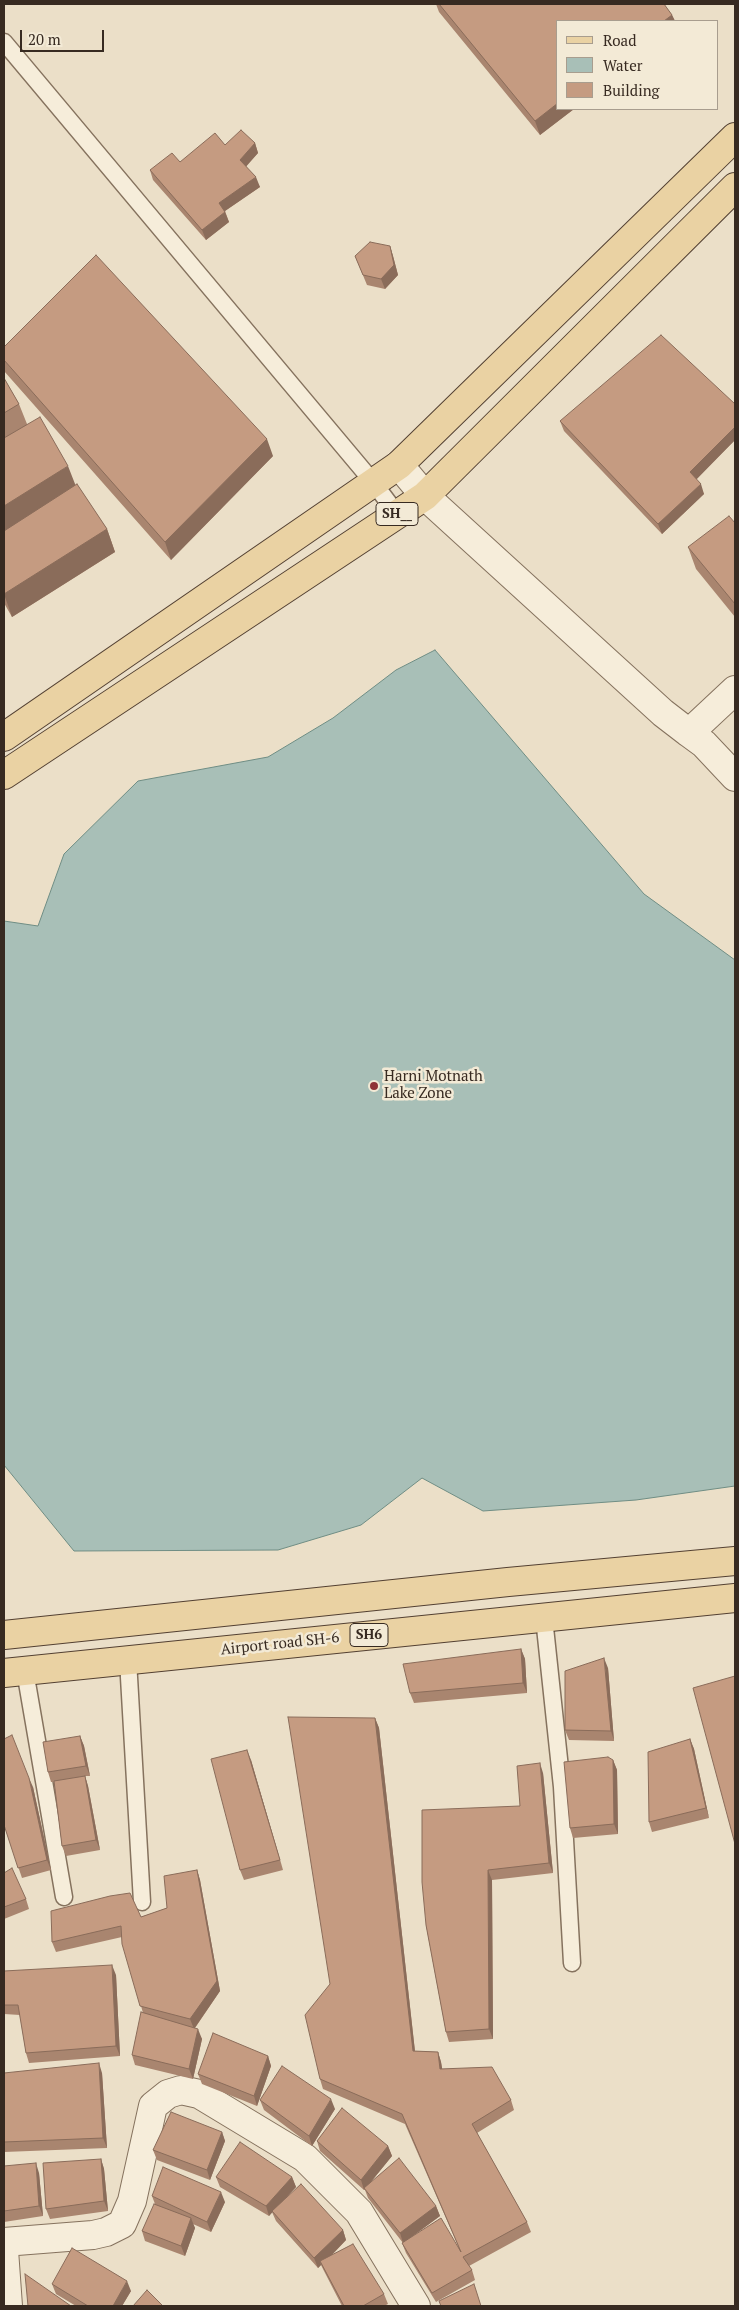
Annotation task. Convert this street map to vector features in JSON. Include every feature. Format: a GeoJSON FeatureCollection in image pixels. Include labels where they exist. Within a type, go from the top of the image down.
{"type":"FeatureCollection","features":[{"type":"Feature","properties":{"kind":"main road"},"geometry":{"type":"LineString","coordinates":[[4,736],[399,465],[735,137]]}},
{"type":"Feature","properties":{"kind":"main road","name":"SH__"},"geometry":{"type":"LineString","coordinates":[[4,774],[425,496],[735,187]]}},
{"type":"Feature","properties":{"kind":"main road"},"geometry":{"type":"LineString","coordinates":[[4,1635],[508,1582],[735,1561]]}},
{"type":"Feature","properties":{"kind":"main road"},"geometry":{"type":"LineString","coordinates":[[508,1582],[512,1620]]}},
{"type":"Feature","properties":{"kind":"main road","name":"Airport road SH-6"},"geometry":{"type":"LineString","coordinates":[[14,1672],[735,1598]]}},
{"type":"Feature","properties":{"kind":"street"},"geometry":{"type":"LineString","coordinates":[[399,465],[425,496],[663,713],[704,744],[735,777]]}},
{"type":"Feature","properties":{"kind":"street"},"geometry":{"type":"LineString","coordinates":[[689,733],[735,690]]}},
{"type":"Feature","properties":{"kind":"street"},"geometry":{"type":"LineString","coordinates":[[4,2242],[93,2235],[106,2232],[122,2224],[132,2201],[153,2106],[168,2094],[181,2090],[198,2094],[305,2158],[359,2212],[416,2306]]}},
{"type":"Feature","properties":{"kind":"street"},"geometry":{"type":"LineString","coordinates":[[4,2250],[8,2306]]}},
{"type":"Feature","properties":{"kind":"lane"},"geometry":{"type":"LineString","coordinates":[[4,42],[373,482],[397,514]]}},
{"type":"Feature","properties":{"kind":"lane"},"geometry":{"type":"LineString","coordinates":[[544,1618],[562,1787],[572,1963]]}},
{"type":"Feature","properties":{"kind":"lane"},"geometry":{"type":"LineString","coordinates":[[128,1660],[142,1902]]}},
{"type":"Feature","properties":{"kind":"lane"},"geometry":{"type":"LineString","coordinates":[[14,1672],[64,1897]]}},
{"type":"Feature","properties":{"kind":"water"},"geometry":{"type":"Polygon","coordinates":[[[435,650],[644,894],[735,960],[735,1486],[636,1500],[483,1511],[422,1478],[361,1525],[278,1550],[74,1551],[4,1465],[4,921],[38,926],[64,854],[138,781],[268,757],[333,718],[396,670],[435,650]]]}},
{"type":"Feature","properties":{"kind":"building"},"geometry":{"type":"Polygon","coordinates":[[[439,4],[664,4],[672,15],[665,20],[556,20],[556,105],[535,121],[439,4]]]}},
{"type":"Feature","properties":{"kind":"building"},"geometry":{"type":"Polygon","coordinates":[[[241,130],[255,143],[240,160],[256,177],[219,203],[225,212],[202,230],[150,170],[172,153],[180,162],[215,133],[225,145],[241,130]]]}},
{"type":"Feature","properties":{"kind":"building"},"geometry":{"type":"Polygon","coordinates":[[[370,242],[390,246],[394,265],[381,279],[363,275],[355,256],[370,242]]]}},
{"type":"Feature","properties":{"kind":"building"},"geometry":{"type":"Polygon","coordinates":[[[96,255],[267,439],[165,542],[4,360],[4,347],[96,255]]]}},
{"type":"Feature","properties":{"kind":"building"},"geometry":{"type":"Polygon","coordinates":[[[661,335],[735,404],[735,427],[690,472],[701,484],[658,524],[560,421],[661,335]]]}},
{"type":"Feature","properties":{"kind":"building"},"geometry":{"type":"Polygon","coordinates":[[[4,378],[19,404],[4,413],[4,378]]]}},
{"type":"Feature","properties":{"kind":"building"},"geometry":{"type":"Polygon","coordinates":[[[40,417],[68,466],[4,506],[4,438],[40,417]]]}},
{"type":"Feature","properties":{"kind":"building"},"geometry":{"type":"Polygon","coordinates":[[[77,484],[107,529],[4,594],[4,531],[77,484]]]}},
{"type":"Feature","properties":{"kind":"building"},"geometry":{"type":"Polygon","coordinates":[[[729,516],[735,523],[735,604],[688,547],[729,516]]]}},
{"type":"Feature","properties":{"kind":"building"},"geometry":{"type":"Polygon","coordinates":[[[521,1649],[523,1683],[410,1693],[403,1664],[521,1649]]]}},
{"type":"Feature","properties":{"kind":"building"},"geometry":{"type":"Polygon","coordinates":[[[604,1658],[611,1731],[565,1730],[565,1671],[604,1658]]]}},
{"type":"Feature","properties":{"kind":"building"},"geometry":{"type":"Polygon","coordinates":[[[735,1676],[735,1844],[693,1688],[735,1676]]]}},
{"type":"Feature","properties":{"kind":"building"},"geometry":{"type":"Polygon","coordinates":[[[288,1717],[375,1718],[413,2051],[438,2052],[440,2069],[492,2067],[511,2100],[472,2124],[527,2222],[463,2257],[472,2270],[432,2293],[402,2243],[441,2218],[461,2252],[402,2114],[320,2079],[305,2015],[330,1984],[288,1717]]]}},
{"type":"Feature","properties":{"kind":"building"},"geometry":{"type":"Polygon","coordinates":[[[12,1735],[29,1778],[47,1860],[18,1868],[4,1825],[4,1739],[12,1735]]]}},
{"type":"Feature","properties":{"kind":"building"},"geometry":{"type":"Polygon","coordinates":[[[80,1736],[86,1766],[48,1772],[43,1742],[80,1736]]]}},
{"type":"Feature","properties":{"kind":"building"},"geometry":{"type":"Polygon","coordinates":[[[690,1739],[706,1808],[649,1822],[648,1752],[690,1739]]]}},
{"type":"Feature","properties":{"kind":"building"},"geometry":{"type":"Polygon","coordinates":[[[247,1750],[280,1860],[240,1870],[211,1759],[247,1750]]]}},
{"type":"Feature","properties":{"kind":"building"},"geometry":{"type":"Polygon","coordinates":[[[608,1757],[613,1760],[614,1824],[570,1828],[564,1762],[608,1757]]]}},
{"type":"Feature","properties":{"kind":"building"},"geometry":{"type":"Polygon","coordinates":[[[540,1763],[549,1863],[488,1870],[489,2029],[446,2032],[426,1925],[422,1882],[422,1810],[520,1806],[517,1766],[540,1763]]]}},
{"type":"Feature","properties":{"kind":"building"},"geometry":{"type":"Polygon","coordinates":[[[85,1776],[96,1840],[62,1846],[54,1781],[85,1776]]]}},
{"type":"Feature","properties":{"kind":"building"},"geometry":{"type":"Polygon","coordinates":[[[12,1868],[26,1899],[4,1907],[4,1873],[12,1868]]]}},
{"type":"Feature","properties":{"kind":"building"},"geometry":{"type":"Polygon","coordinates":[[[197,1870],[217,1981],[190,2019],[140,2006],[122,1944],[121,1926],[52,1942],[51,1911],[110,1896],[130,1893],[141,1917],[167,1908],[164,1876],[197,1870]]]}},
{"type":"Feature","properties":{"kind":"building"},"geometry":{"type":"Polygon","coordinates":[[[112,1965],[116,2046],[26,2053],[18,2005],[4,2005],[4,1971],[112,1965]]]}},
{"type":"Feature","properties":{"kind":"building"},"geometry":{"type":"Polygon","coordinates":[[[141,2012],[198,2029],[189,2069],[132,2055],[141,2012]]]}},
{"type":"Feature","properties":{"kind":"building"},"geometry":{"type":"Polygon","coordinates":[[[213,2033],[268,2056],[254,2096],[198,2074],[213,2033]]]}},
{"type":"Feature","properties":{"kind":"building"},"geometry":{"type":"Polygon","coordinates":[[[99,2063],[103,2138],[4,2142],[4,2073],[99,2063]]]}},
{"type":"Feature","properties":{"kind":"building"},"geometry":{"type":"Polygon","coordinates":[[[282,2066],[331,2099],[309,2136],[260,2100],[282,2066]]]}},
{"type":"Feature","properties":{"kind":"building"},"geometry":{"type":"Polygon","coordinates":[[[342,2108],[388,2146],[361,2180],[317,2141],[342,2108]]]}},
{"type":"Feature","properties":{"kind":"building"},"geometry":{"type":"Polygon","coordinates":[[[171,2112],[222,2132],[207,2170],[153,2150],[171,2112]]]}},
{"type":"Feature","properties":{"kind":"building"},"geometry":{"type":"Polygon","coordinates":[[[240,2142],[292,2177],[266,2206],[216,2177],[240,2142]]]}},
{"type":"Feature","properties":{"kind":"building"},"geometry":{"type":"Polygon","coordinates":[[[399,2158],[436,2206],[400,2233],[364,2188],[399,2158]]]}},
{"type":"Feature","properties":{"kind":"building"},"geometry":{"type":"Polygon","coordinates":[[[101,2159],[104,2201],[46,2209],[43,2163],[101,2159]]]}},
{"type":"Feature","properties":{"kind":"building"},"geometry":{"type":"Polygon","coordinates":[[[36,2163],[39,2206],[4,2211],[4,2166],[36,2163]]]}},
{"type":"Feature","properties":{"kind":"building"},"geometry":{"type":"Polygon","coordinates":[[[163,2167],[221,2192],[207,2222],[152,2196],[163,2167]]]}},
{"type":"Feature","properties":{"kind":"building"},"geometry":{"type":"Polygon","coordinates":[[[301,2184],[343,2230],[314,2258],[272,2211],[301,2184]]]}},
{"type":"Feature","properties":{"kind":"building"},"geometry":{"type":"Polygon","coordinates":[[[154,2204],[191,2218],[181,2246],[142,2231],[154,2204]]]}},
{"type":"Feature","properties":{"kind":"building"},"geometry":{"type":"Polygon","coordinates":[[[353,2244],[384,2294],[363,2306],[344,2306],[320,2261],[353,2244]]]}},
{"type":"Feature","properties":{"kind":"building"},"geometry":{"type":"Polygon","coordinates":[[[72,2248],[127,2281],[113,2306],[88,2306],[52,2284],[72,2248]]]}},
{"type":"Feature","properties":{"kind":"building"},"geometry":{"type":"Polygon","coordinates":[[[25,2274],[71,2306],[28,2306],[25,2274]]]}},
{"type":"Feature","properties":{"kind":"building"},"geometry":{"type":"Polygon","coordinates":[[[474,2284],[481,2306],[441,2306],[439,2301],[474,2284]]]}},
{"type":"Feature","properties":{"kind":"building"},"geometry":{"type":"Polygon","coordinates":[[[147,2290],[163,2306],[133,2306],[147,2290]]]}},
{"type":"Feature","properties":{"kind":"place","name":"Harni Motnath Lake Zone"},"geometry":{"type":"Point","coordinates":[374,1086]}}]}
